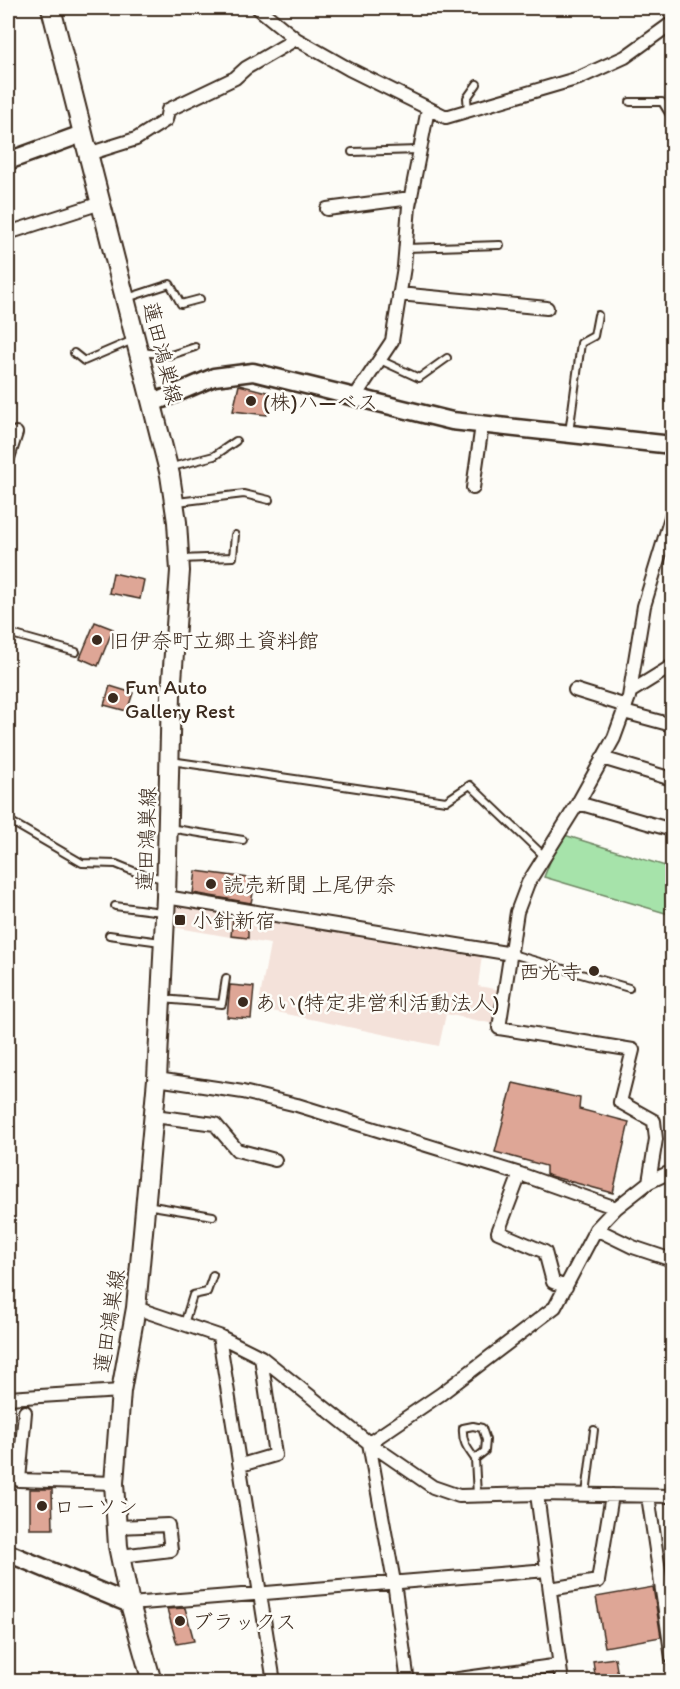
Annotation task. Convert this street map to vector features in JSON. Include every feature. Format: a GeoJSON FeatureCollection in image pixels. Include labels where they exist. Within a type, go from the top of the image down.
{"type":"FeatureCollection","features":[{"type":"Feature","properties":{"kind":"main road","name":"蓮田鴻巣線"},"geometry":{"type":"LineString","coordinates":[[51,8],[153,403],[174,502],[180,560],[171,694],[166,896],[157,1079],[136,1308],[121,1391],[114,1483],[120,1556],[130,1604],[152,1682]]}},
{"type":"Feature","properties":{"kind":"street"},"geometry":{"type":"LineString","coordinates":[[258,8],[296,39],[349,69],[446,117],[579,78],[625,57],[672,24]]}},
{"type":"Feature","properties":{"kind":"street"},"geometry":{"type":"LineString","coordinates":[[88,154],[136,139],[166,120],[168,110],[235,78],[246,68],[296,39]]}},
{"type":"Feature","properties":{"kind":"street"},"geometry":{"type":"LineString","coordinates":[[354,398],[392,341],[411,198],[428,109]]}},
{"type":"Feature","properties":{"kind":"street"},"geometry":{"type":"LineString","coordinates":[[8,161],[82,134]]}},
{"type":"Feature","properties":{"kind":"street"},"geometry":{"type":"LineString","coordinates":[[327,209],[411,198]]}},
{"type":"Feature","properties":{"kind":"street"},"geometry":{"type":"LineString","coordinates":[[8,233],[101,203]]}},
{"type":"Feature","properties":{"kind":"street"},"geometry":{"type":"LineString","coordinates":[[399,294],[547,308]]}},
{"type":"Feature","properties":{"kind":"street"},"geometry":{"type":"LineString","coordinates":[[153,403],[214,377],[253,372],[452,421],[672,445]]}},
{"type":"Feature","properties":{"kind":"street"},"geometry":{"type":"LineString","coordinates":[[473,488],[482,425]]}},
{"type":"Feature","properties":{"kind":"street"},"geometry":{"type":"LineString","coordinates":[[8,458],[16,433]]}},
{"type":"Feature","properties":{"kind":"street"},"geometry":{"type":"LineString","coordinates":[[649,1182],[656,1139],[654,1121],[620,1102],[633,1050],[499,1028],[517,912],[528,883],[578,803],[614,738],[630,692],[644,606],[672,514]]}},
{"type":"Feature","properties":{"kind":"street"},"geometry":{"type":"LineString","coordinates":[[630,692],[671,669]]}},
{"type":"Feature","properties":{"kind":"street"},"geometry":{"type":"LineString","coordinates":[[575,690],[672,725]]}},
{"type":"Feature","properties":{"kind":"street"},"geometry":{"type":"LineString","coordinates":[[602,758],[672,778]]}},
{"type":"Feature","properties":{"kind":"street"},"geometry":{"type":"LineString","coordinates":[[578,803],[672,830]]}},
{"type":"Feature","properties":{"kind":"street"},"geometry":{"type":"LineString","coordinates":[[166,896],[512,954]]}},
{"type":"Feature","properties":{"kind":"street"},"geometry":{"type":"LineString","coordinates":[[157,1079],[243,1092],[297,1105],[520,1174],[616,1208]]}},
{"type":"Feature","properties":{"kind":"street"},"geometry":{"type":"LineString","coordinates":[[154,1116],[215,1124],[237,1150],[275,1160]]}},
{"type":"Feature","properties":{"kind":"street"},"geometry":{"type":"LineString","coordinates":[[369,1443],[441,1394],[555,1307],[596,1229],[616,1208],[649,1182],[672,1173]]}},
{"type":"Feature","properties":{"kind":"street"},"geometry":{"type":"LineString","coordinates":[[520,1174],[498,1232],[545,1252],[552,1282],[566,1287]]}},
{"type":"Feature","properties":{"kind":"street"},"geometry":{"type":"LineString","coordinates":[[596,1229],[633,1247],[672,1260]]}},
{"type":"Feature","properties":{"kind":"street"},"geometry":{"type":"LineString","coordinates":[[136,1308],[219,1336],[261,1356],[369,1443],[433,1487],[459,1496],[537,1494],[672,1496]]}},
{"type":"Feature","properties":{"kind":"street"},"geometry":{"type":"LineString","coordinates":[[219,1336],[274,1682]]}},
{"type":"Feature","properties":{"kind":"street"},"geometry":{"type":"LineString","coordinates":[[241,1465],[274,1455],[261,1356]]}},
{"type":"Feature","properties":{"kind":"street"},"geometry":{"type":"LineString","coordinates":[[8,1398],[121,1391]]}},
{"type":"Feature","properties":{"kind":"street"},"geometry":{"type":"LineString","coordinates":[[25,1412],[20,1480],[114,1483]]}},
{"type":"Feature","properties":{"kind":"street"},"geometry":{"type":"LineString","coordinates":[[369,1443],[394,1582],[408,1682]]}},
{"type":"Feature","properties":{"kind":"street"},"geometry":{"type":"LineString","coordinates":[[537,1494],[562,1682]]}},
{"type":"Feature","properties":{"kind":"street"},"geometry":{"type":"LineString","coordinates":[[550,1589],[598,1581],[612,1495]]}},
{"type":"Feature","properties":{"kind":"street"},"geometry":{"type":"LineString","coordinates":[[648,1496],[671,1635],[672,1658]]}},
{"type":"Feature","properties":{"kind":"street"},"geometry":{"type":"LineString","coordinates":[[117,1527],[168,1525],[171,1550],[120,1556]]}},
{"type":"Feature","properties":{"kind":"street"},"geometry":{"type":"LineString","coordinates":[[8,1553],[130,1604],[547,1570]]}},
{"type":"Feature","properties":{"kind":"street"},"geometry":{"type":"LineString","coordinates":[[436,1682],[560,1665]]}},
{"type":"Feature","properties":{"kind":"lane"},"geometry":{"type":"LineString","coordinates":[[468,111],[467,98],[477,84]]}},
{"type":"Feature","properties":{"kind":"lane"},"geometry":{"type":"LineString","coordinates":[[630,102],[662,102],[672,118]]}},
{"type":"Feature","properties":{"kind":"lane"},"geometry":{"type":"LineString","coordinates":[[352,152],[419,150]]}},
{"type":"Feature","properties":{"kind":"lane"},"geometry":{"type":"LineString","coordinates":[[405,248],[500,245]]}},
{"type":"Feature","properties":{"kind":"lane"},"geometry":{"type":"LineString","coordinates":[[126,298],[170,284],[181,304],[200,299]]}},
{"type":"Feature","properties":{"kind":"lane"},"geometry":{"type":"LineString","coordinates":[[569,434],[581,343],[594,336],[598,315]]}},
{"type":"Feature","properties":{"kind":"lane"},"geometry":{"type":"LineString","coordinates":[[74,353],[84,361],[138,345],[171,355],[195,347]]}},
{"type":"Feature","properties":{"kind":"lane"},"geometry":{"type":"LineString","coordinates":[[379,360],[419,378],[447,358]]}},
{"type":"Feature","properties":{"kind":"lane"},"geometry":{"type":"LineString","coordinates":[[168,468],[214,456],[236,441]]}},
{"type":"Feature","properties":{"kind":"lane"},"geometry":{"type":"LineString","coordinates":[[174,502],[244,494],[269,500]]}},
{"type":"Feature","properties":{"kind":"lane"},"geometry":{"type":"LineString","coordinates":[[180,560],[233,557],[235,535]]}},
{"type":"Feature","properties":{"kind":"lane"},"geometry":{"type":"LineString","coordinates":[[8,633],[76,652]]}},
{"type":"Feature","properties":{"kind":"lane"},"geometry":{"type":"LineString","coordinates":[[170,761],[446,801],[470,785],[544,856]]}},
{"type":"Feature","properties":{"kind":"lane"},"geometry":{"type":"LineString","coordinates":[[8,820],[82,863],[116,864],[138,873],[166,896]]}},
{"type":"Feature","properties":{"kind":"lane"},"geometry":{"type":"LineString","coordinates":[[168,828],[243,840]]}},
{"type":"Feature","properties":{"kind":"lane"},"geometry":{"type":"LineString","coordinates":[[115,906],[166,896]]}},
{"type":"Feature","properties":{"kind":"lane"},"geometry":{"type":"LineString","coordinates":[[109,935],[164,942]]}},
{"type":"Feature","properties":{"kind":"lane"},"geometry":{"type":"LineString","coordinates":[[512,954],[629,988]]}},
{"type":"Feature","properties":{"kind":"lane"},"geometry":{"type":"LineString","coordinates":[[161,998],[222,1005],[226,978]]}},
{"type":"Feature","properties":{"kind":"lane"},"geometry":{"type":"LineString","coordinates":[[146,1204],[213,1216]]}},
{"type":"Feature","properties":{"kind":"lane"},"geometry":{"type":"LineString","coordinates":[[184,1324],[193,1295],[207,1292],[213,1275]]}},
{"type":"Feature","properties":{"kind":"lane"},"geometry":{"type":"LineString","coordinates":[[475,1459],[485,1451],[486,1440],[482,1428],[473,1426],[463,1428],[464,1445],[475,1459],[477,1495]]}},
{"type":"Feature","properties":{"kind":"lane"},"geometry":{"type":"LineString","coordinates":[[586,1494],[594,1430]]}},
{"type":"Feature","properties":{"kind":"shaded area"},"geometry":{"type":"Polygon","coordinates":[[[177,905],[236,910],[482,955],[478,986],[501,990],[494,1024],[446,1014],[439,1046],[258,1008],[270,944],[173,927],[177,905]]]}},
{"type":"Feature","properties":{"kind":"green space"},"geometry":{"type":"Polygon","coordinates":[[[561,834],[672,868],[672,915],[544,877],[561,834]]]}},
{"type":"Feature","properties":{"kind":"building"},"geometry":{"type":"Polygon","coordinates":[[[239,385],[271,393],[267,415],[233,411],[239,385]]]}},
{"type":"Feature","properties":{"kind":"building"},"geometry":{"type":"Polygon","coordinates":[[[113,573],[144,580],[140,599],[109,593],[113,573]]]}},
{"type":"Feature","properties":{"kind":"building"},"geometry":{"type":"Polygon","coordinates":[[[95,622],[113,629],[98,666],[80,658],[95,622]]]}},
{"type":"Feature","properties":{"kind":"building"},"geometry":{"type":"Polygon","coordinates":[[[110,686],[133,693],[127,711],[104,705],[110,686]]]}},
{"type":"Feature","properties":{"kind":"building"},"geometry":{"type":"Polygon","coordinates":[[[196,871],[256,879],[251,903],[193,893],[196,871]]]}},
{"type":"Feature","properties":{"kind":"building"},"geometry":{"type":"Polygon","coordinates":[[[233,916],[248,919],[248,938],[231,936],[233,916]]]}},
{"type":"Feature","properties":{"kind":"building"},"geometry":{"type":"Polygon","coordinates":[[[230,985],[254,987],[251,1019],[227,1017],[230,985]]]}},
{"type":"Feature","properties":{"kind":"building"},"geometry":{"type":"Polygon","coordinates":[[[513,1083],[580,1098],[579,1109],[629,1122],[613,1193],[550,1176],[546,1174],[546,1166],[495,1152],[513,1083]]]}},
{"type":"Feature","properties":{"kind":"building"},"geometry":{"type":"Polygon","coordinates":[[[30,1489],[52,1489],[53,1529],[30,1529],[30,1489]]]}},
{"type":"Feature","properties":{"kind":"building"},"geometry":{"type":"Polygon","coordinates":[[[653,1587],[661,1637],[605,1647],[596,1597],[653,1587]]]}},
{"type":"Feature","properties":{"kind":"building"},"geometry":{"type":"Polygon","coordinates":[[[185,1608],[194,1641],[177,1644],[167,1609],[185,1608]]]}},
{"type":"Feature","properties":{"kind":"building"},"geometry":{"type":"Polygon","coordinates":[[[615,1658],[619,1682],[596,1682],[593,1661],[615,1658]]]}},
{"type":"Feature","properties":{"kind":"place","name":"(株)ハ―ベス"},"geometry":{"type":"Point","coordinates":[251,401]}},
{"type":"Feature","properties":{"kind":"place","name":"旧伊奈町立郷土資料館"},"geometry":{"type":"Point","coordinates":[97,640]}},
{"type":"Feature","properties":{"kind":"place","name":"Fun Auto Gallery Rest"},"geometry":{"type":"Point","coordinates":[113,698]}},
{"type":"Feature","properties":{"kind":"place","name":"読売新聞 上尾伊奈"},"geometry":{"type":"Point","coordinates":[211,884]}},
{"type":"Feature","properties":{"kind":"place","name":"小針新宿"},"geometry":{"type":"Point","coordinates":[180,920]}},
{"type":"Feature","properties":{"kind":"place","name":"西光寺"},"geometry":{"type":"Point","coordinates":[594,971]}},
{"type":"Feature","properties":{"kind":"place","name":"あい(特定非営利活動法人)"},"geometry":{"type":"Point","coordinates":[243,1002]}},
{"type":"Feature","properties":{"kind":"place","name":"ローソン"},"geometry":{"type":"Point","coordinates":[42,1506]}},
{"type":"Feature","properties":{"kind":"place","name":"ブラックス"},"geometry":{"type":"Point","coordinates":[180,1621]}}]}
